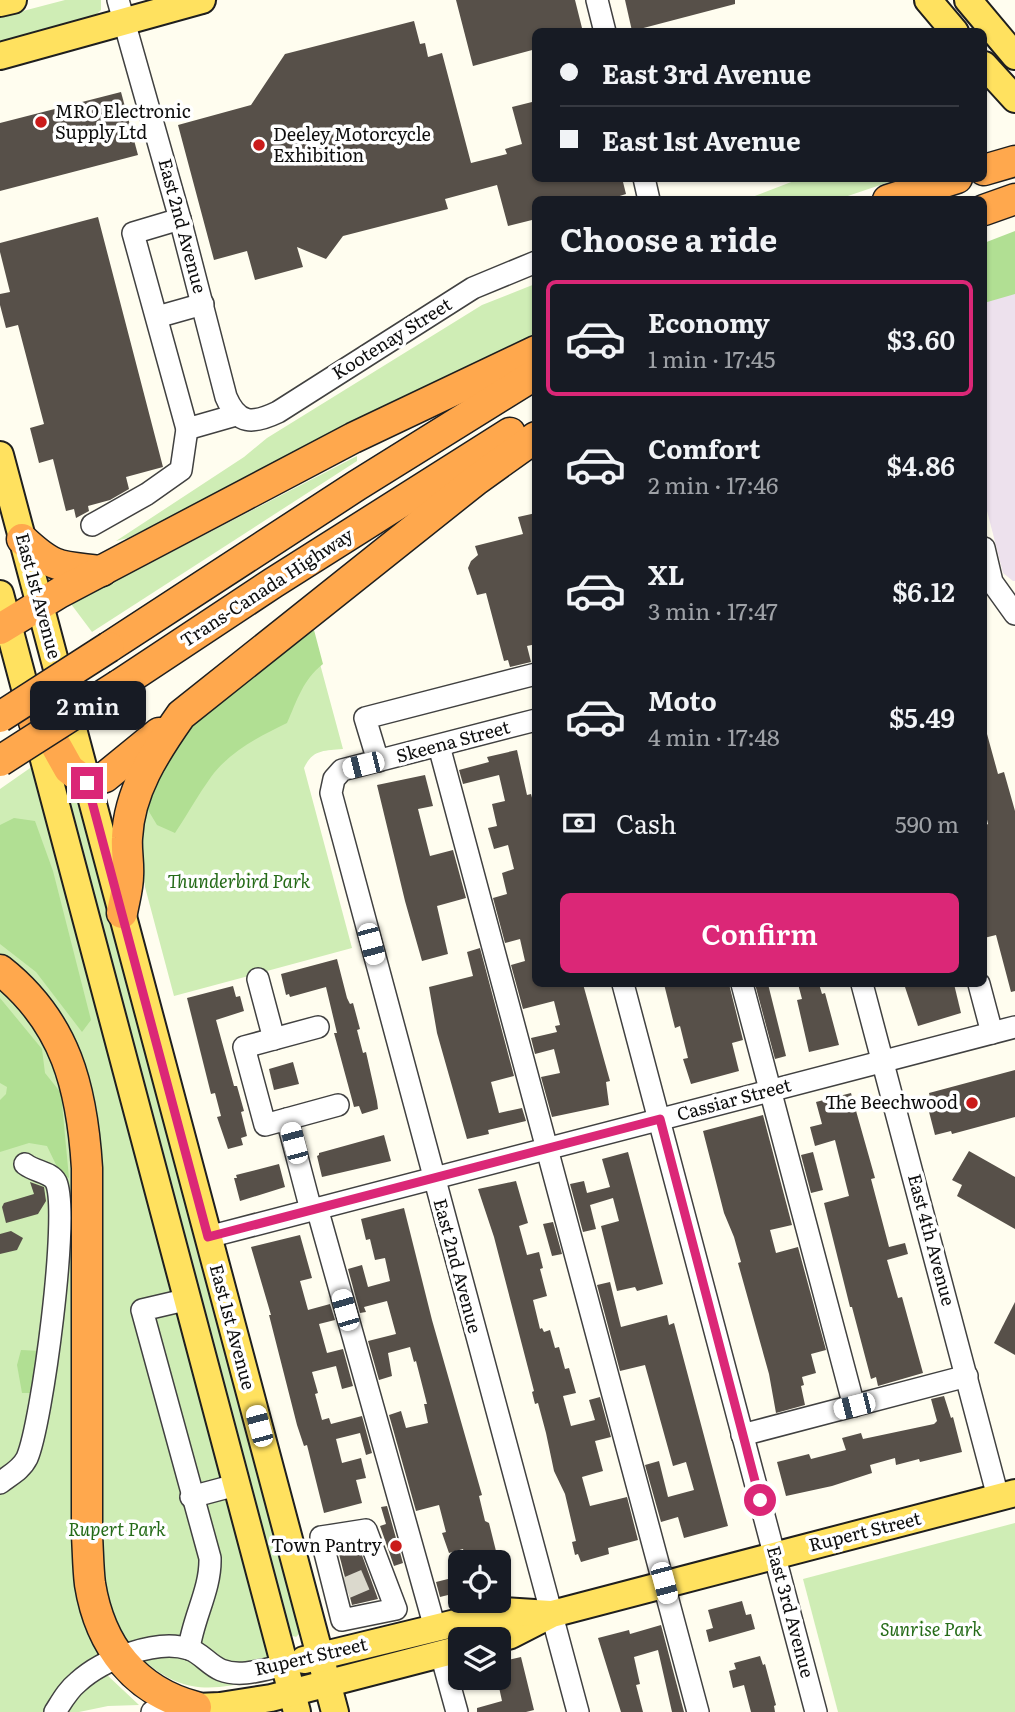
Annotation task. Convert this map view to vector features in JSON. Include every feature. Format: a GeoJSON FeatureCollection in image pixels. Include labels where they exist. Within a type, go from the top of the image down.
{"type":"FeatureCollection","features":[{"type":"Feature","properties":{"kind":"highway"},"geometry":{"type":"LineString","coordinates":[[987,169],[1014,161]]}},
{"type":"Feature","properties":{"kind":"highway"},"geometry":{"type":"LineString","coordinates":[[901,196],[944,182]]}},
{"type":"Feature","properties":{"kind":"highway"},"geometry":{"type":"LineString","coordinates":[[987,209],[1015,200]]}},
{"type":"Feature","properties":{"kind":"highway"},"geometry":{"type":"LineString","coordinates":[[4,626],[354,438],[532,353]]}},
{"type":"Feature","properties":{"kind":"highway","name":"Trans-Canada Highway"},"geometry":{"type":"LineString","coordinates":[[0,717],[356,486],[532,376]]}},
{"type":"Feature","properties":{"kind":"highway","name":"Trans-Canada Highway"},"geometry":{"type":"LineString","coordinates":[[0,761],[273,583],[532,420]]}},
{"type":"Feature","properties":{"kind":"highway"},"geometry":{"type":"LineString","coordinates":[[34,722],[55,744],[69,769],[87,783],[105,777],[476,480],[532,440]]}},
{"type":"Feature","properties":{"kind":"highway"},"geometry":{"type":"LineString","coordinates":[[22,539],[51,563],[65,568],[102,571]]}},
{"type":"Feature","properties":{"kind":"highway"},"geometry":{"type":"LineString","coordinates":[[122,914],[128,876],[127,839],[137,788],[155,752],[181,715]]}},
{"type":"Feature","properties":{"kind":"highway"},"geometry":{"type":"LineString","coordinates":[[0,970],[17,983],[42,1010],[67,1057],[79,1093],[88,1168],[87,1535],[90,1585],[108,1639],[119,1657],[145,1685],[197,1709]]}},
{"type":"Feature","properties":{"kind":"main road"},"geometry":{"type":"LineString","coordinates":[[0,3],[13,0]]}},
{"type":"Feature","properties":{"kind":"main road"},"geometry":{"type":"LineString","coordinates":[[0,56],[122,10],[202,0]]}},
{"type":"Feature","properties":{"kind":"main road"},"geometry":{"type":"LineString","coordinates":[[928,0],[952,28]]}},
{"type":"Feature","properties":{"kind":"main road"},"geometry":{"type":"LineString","coordinates":[[968,0],[1015,56]]}},
{"type":"Feature","properties":{"kind":"main road"},"geometry":{"type":"LineString","coordinates":[[987,68],[1015,99]]}},
{"type":"Feature","properties":{"kind":"main road","name":"East 1st Avenue"},"geometry":{"type":"LineString","coordinates":[[0,455],[335,1712]]}},
{"type":"Feature","properties":{"kind":"main road","name":"East 1st Avenue"},"geometry":{"type":"LineString","coordinates":[[0,594],[4,626],[34,722],[295,1702]]}},
{"type":"Feature","properties":{"kind":"main road","name":"Rupert Street"},"geometry":{"type":"LineString","coordinates":[[511,1635],[552,1614],[1007,1495]]}},
{"type":"Feature","properties":{"kind":"main road","name":"Rupert Street"},"geometry":{"type":"LineString","coordinates":[[285,1665],[505,1611],[552,1614]]}},
{"type":"Feature","properties":{"kind":"main road","name":"Rupert Street"},"geometry":{"type":"LineString","coordinates":[[197,1709],[244,1703],[295,1702],[327,1683],[448,1652]]}},
{"type":"Feature","properties":{"kind":"street"},"geometry":{"type":"LineString","coordinates":[[597,0],[604,28]]}},
{"type":"Feature","properties":{"kind":"street","name":"East 2nd Avenue"},"geometry":{"type":"LineString","coordinates":[[122,10],[226,397],[243,418]]}},
{"type":"Feature","properties":{"kind":"street"},"geometry":{"type":"LineString","coordinates":[[92,524],[148,494],[181,470],[187,429],[134,233],[180,219]]}},
{"type":"Feature","properties":{"kind":"street","name":"Kootenay Street"},"geometry":{"type":"LineString","coordinates":[[187,429],[243,418],[262,419],[278,412],[473,288],[532,264]]}},
{"type":"Feature","properties":{"kind":"street"},"geometry":{"type":"LineString","coordinates":[[157,317],[203,304]]}},
{"type":"Feature","properties":{"kind":"street"},"geometry":{"type":"LineString","coordinates":[[987,565],[992,582],[1004,603]]}},
{"type":"Feature","properties":{"kind":"street"},"geometry":{"type":"LineString","coordinates":[[378,761],[365,718],[532,675]]}},
{"type":"Feature","properties":{"kind":"street","name":"Skeena Street"},"geometry":{"type":"LineString","coordinates":[[334,779],[342,770],[532,721]]}},
{"type":"Feature","properties":{"kind":"street"},"geometry":{"type":"LineString","coordinates":[[439,746],[698,1712]]}},
{"type":"Feature","properties":{"kind":"street","name":"East 2nd Avenue"},"geometry":{"type":"LineString","coordinates":[[334,779],[331,793],[578,1712]]}},
{"type":"Feature","properties":{"kind":"street"},"geometry":{"type":"LineString","coordinates":[[258,979],[274,1039]]}},
{"type":"Feature","properties":{"kind":"street","name":"East 3rd Avenue"},"geometry":{"type":"LineString","coordinates":[[624,987],[816,1712]]}},
{"type":"Feature","properties":{"kind":"street"},"geometry":{"type":"LineString","coordinates":[[743,987],[854,1406]]}},
{"type":"Feature","properties":{"kind":"street","name":"East 4th Avenue"},"geometry":{"type":"LineString","coordinates":[[863,987],[967,1376],[1007,1495]]}},
{"type":"Feature","properties":{"kind":"street"},"geometry":{"type":"LineString","coordinates":[[980,987],[992,1033]]}},
{"type":"Feature","properties":{"kind":"street"},"geometry":{"type":"LineString","coordinates":[[318,1027],[244,1047],[265,1125],[338,1105]]}},
{"type":"Feature","properties":{"kind":"street","name":"Cassiar Street"},"geometry":{"type":"LineString","coordinates":[[208,1237],[1015,1027]]}},
{"type":"Feature","properties":{"kind":"street"},"geometry":{"type":"LineString","coordinates":[[287,1119],[314,1209],[423,1631]]}},
{"type":"Feature","properties":{"kind":"street"},"geometry":{"type":"LineString","coordinates":[[0,1483],[21,1468],[32,1443],[60,1240],[59,1192],[55,1179],[48,1173],[36,1172],[25,1164]]}},
{"type":"Feature","properties":{"kind":"street"},"geometry":{"type":"LineString","coordinates":[[55,1712],[78,1681],[119,1657],[152,1648],[171,1646],[190,1649],[191,1630],[210,1573],[210,1558],[191,1497],[142,1310],[189,1299]]}},
{"type":"Feature","properties":{"kind":"street"},"geometry":{"type":"LineString","coordinates":[[742,1435],[967,1376]]}},
{"type":"Feature","properties":{"kind":"street"},"geometry":{"type":"LineString","coordinates":[[191,1497],[236,1485]]}},
{"type":"Feature","properties":{"kind":"street"},"geometry":{"type":"LineString","coordinates":[[288,1534],[321,1537],[366,1530],[378,1574],[396,1609],[423,1631]]}},
{"type":"Feature","properties":{"kind":"street"},"geometry":{"type":"LineString","coordinates":[[321,1537],[342,1595],[342,1620],[396,1609]]}},
{"type":"Feature","properties":{"kind":"street"},"geometry":{"type":"LineString","coordinates":[[309,1614],[342,1595]]}},
{"type":"Feature","properties":{"kind":"street","name":"Rupert Street"},"geometry":{"type":"LineString","coordinates":[[190,1649],[221,1670],[235,1673],[285,1665]]}},
{"type":"Feature","properties":{"kind":"street"},"geometry":{"type":"LineString","coordinates":[[455,1690],[457,1712]]}},
{"type":"Feature","properties":{"kind":"street","name":"Rupert Street"},"geometry":{"type":"LineString","coordinates":[[152,1712],[197,1709]]}},
{"type":"Feature","properties":{"kind":"shaded area"},"geometry":{"type":"Polygon","coordinates":[[[1015,256],[1015,581],[1003,573],[987,511],[987,263],[1015,256]]]}},
{"type":"Feature","properties":{"kind":"green space"},"geometry":{"type":"Polygon","coordinates":[[[65,0],[101,0],[101,10],[94,17],[0,44],[0,17],[65,0]]]}},
{"type":"Feature","properties":{"kind":"green space"},"geometry":{"type":"Polygon","coordinates":[[[791,182],[889,182],[848,196],[755,196],[791,182]]]}},
{"type":"Feature","properties":{"kind":"green space"},"geometry":{"type":"Polygon","coordinates":[[[1015,231],[1015,294],[987,302],[987,242],[1015,231]]]}},
{"type":"Feature","properties":{"kind":"green space"},"geometry":{"type":"Polygon","coordinates":[[[532,285],[532,338],[128,538],[116,541],[244,457],[267,438],[482,305],[532,285]]]}},
{"type":"Feature","properties":{"kind":"green space"},"geometry":{"type":"Polygon","coordinates":[[[357,456],[357,461],[92,632],[71,604],[357,456]]]}},
{"type":"Feature","properties":{"kind":"green space","name":"Thunderbird Park"},"geometry":{"type":"Polygon","coordinates":[[[310,627],[343,749],[315,754],[304,768],[352,948],[174,996],[145,887],[140,846],[147,795],[192,719],[310,627]]]}},
{"type":"Feature","properties":{"kind":"green space"},"geometry":{"type":"Polygon","coordinates":[[[314,630],[323,664],[305,683],[287,723],[246,746],[218,768],[175,833],[157,825],[148,810],[164,768],[183,737],[236,686],[314,630]]]}},
{"type":"Feature","properties":{"kind":"green space","name":"Rupert Park"},"geometry":{"type":"Polygon","coordinates":[[[33,766],[272,1660],[242,1667],[134,1646],[50,1712],[0,1712],[0,789],[33,766]]]}},
{"type":"Feature","properties":{"kind":"green space"},"geometry":{"type":"Polygon","coordinates":[[[63,784],[78,792],[297,1621],[299,1634],[296,1637],[290,1635],[63,784]]]}},
{"type":"Feature","properties":{"kind":"green space"},"geometry":{"type":"Polygon","coordinates":[[[14,818],[35,821],[53,871],[91,1020],[82,1032],[36,972],[0,944],[0,825],[14,818]]]}},
{"type":"Feature","properties":{"kind":"green space"},"geometry":{"type":"Polygon","coordinates":[[[0,998],[42,1049],[45,1073],[61,1093],[69,1178],[60,1173],[47,1146],[29,1143],[0,1152],[0,1100],[6,1094],[7,1087],[0,1083],[0,998]]]}},
{"type":"Feature","properties":{"kind":"green space"},"geometry":{"type":"Polygon","coordinates":[[[21,1350],[42,1351],[37,1393],[22,1393],[17,1365],[21,1350]]]}},
{"type":"Feature","properties":{"kind":"green space","name":"Sunrise Park"},"geometry":{"type":"Polygon","coordinates":[[[1015,1523],[1015,1712],[838,1712],[803,1579],[1015,1523]]]}},
{"type":"Feature","properties":{"kind":"green space"},"geometry":{"type":"Polygon","coordinates":[[[167,1653],[267,1678],[216,1687],[187,1685],[172,1680],[142,1659],[167,1653]]]}},
{"type":"Feature","properties":{"kind":"green space"},"geometry":{"type":"Polygon","coordinates":[[[106,1674],[139,1705],[64,1712],[74,1697],[106,1674]]]}},
{"type":"Feature","properties":{"kind":"building"},"geometry":{"type":"Polygon","coordinates":[[[456,0],[575,0],[582,28],[532,28],[532,50],[473,66],[456,0]]]}},
{"type":"Feature","properties":{"kind":"building"},"geometry":{"type":"Polygon","coordinates":[[[625,0],[735,0],[735,4],[643,28],[631,28],[625,0]]]}},
{"type":"Feature","properties":{"kind":"building"},"geometry":{"type":"Polygon","coordinates":[[[414,21],[420,44],[425,43],[428,57],[442,53],[471,163],[507,154],[505,149],[522,144],[512,107],[532,102],[532,182],[623,182],[626,194],[532,196],[532,220],[508,226],[497,185],[445,199],[448,209],[343,236],[326,259],[297,247],[303,267],[255,280],[247,251],[214,260],[178,125],[251,105],[285,54],[414,21]]]}},
{"type":"Feature","properties":{"kind":"building"},"geometry":{"type":"Polygon","coordinates":[[[121,92],[138,155],[0,191],[0,123],[121,92]]]}},
{"type":"Feature","properties":{"kind":"building"},"geometry":{"type":"Polygon","coordinates":[[[98,217],[163,467],[126,477],[129,489],[110,500],[88,506],[89,511],[76,518],[74,509],[66,511],[53,459],[39,463],[30,428],[44,424],[18,325],[6,328],[0,305],[0,294],[10,292],[0,243],[98,217]]]}},
{"type":"Feature","properties":{"kind":"building"},"geometry":{"type":"Polygon","coordinates":[[[532,514],[532,645],[527,646],[531,662],[510,667],[508,660],[504,661],[486,593],[477,595],[468,568],[478,555],[475,546],[523,534],[518,517],[532,514]]]}},
{"type":"Feature","properties":{"kind":"building"},"geometry":{"type":"Polygon","coordinates":[[[987,734],[998,774],[1004,772],[1015,811],[1015,991],[1011,992],[996,935],[987,937],[987,734]]]}},
{"type":"Feature","properties":{"kind":"building"},"geometry":{"type":"Polygon","coordinates":[[[517,750],[527,795],[531,794],[532,798],[532,987],[584,987],[610,1081],[606,1082],[609,1105],[552,1117],[541,1077],[560,1073],[554,1049],[535,1054],[531,1038],[557,1032],[555,1026],[560,1025],[554,1001],[523,1009],[511,965],[525,961],[520,939],[505,943],[493,898],[507,894],[502,873],[514,869],[508,845],[494,849],[488,828],[497,826],[492,804],[505,801],[499,775],[463,784],[459,770],[489,762],[487,757],[517,750]]]}},
{"type":"Feature","properties":{"kind":"building"},"geometry":{"type":"Polygon","coordinates":[[[425,775],[433,806],[418,809],[430,856],[453,850],[466,898],[437,906],[448,954],[422,961],[377,785],[425,775]]]}},
{"type":"Feature","properties":{"kind":"building"},"geometry":{"type":"Polygon","coordinates":[[[480,948],[514,1076],[491,1082],[499,1113],[522,1108],[526,1121],[488,1130],[489,1134],[467,1139],[437,1033],[429,987],[473,976],[467,952],[480,948]]]}},
{"type":"Feature","properties":{"kind":"building"},"geometry":{"type":"Polygon","coordinates":[[[337,959],[347,998],[350,1004],[353,1003],[360,1029],[357,1030],[363,1053],[366,1052],[377,1101],[378,1109],[362,1114],[359,1106],[354,1107],[334,1033],[337,1033],[326,987],[290,997],[289,994],[286,995],[281,974],[337,959]]]}},
{"type":"Feature","properties":{"kind":"building"},"geometry":{"type":"Polygon","coordinates":[[[233,986],[236,997],[240,996],[244,1011],[216,1020],[234,1086],[237,1086],[244,1111],[241,1112],[247,1136],[241,1138],[243,1145],[228,1149],[217,1117],[221,1116],[215,1093],[211,1094],[187,998],[233,986]]]}},
{"type":"Feature","properties":{"kind":"building"},"geometry":{"type":"Polygon","coordinates":[[[665,987],[730,987],[743,1040],[732,1043],[739,1071],[691,1084],[683,1059],[688,1058],[680,1026],[675,1028],[665,987]]]}},
{"type":"Feature","properties":{"kind":"building"},"geometry":{"type":"Polygon","coordinates":[[[756,987],[769,987],[786,1056],[775,1059],[756,987]]]}},
{"type":"Feature","properties":{"kind":"building"},"geometry":{"type":"Polygon","coordinates":[[[799,987],[820,987],[822,994],[825,993],[839,1045],[809,1052],[797,1000],[802,999],[799,987]]]}},
{"type":"Feature","properties":{"kind":"building"},"geometry":{"type":"Polygon","coordinates":[[[905,987],[955,987],[961,1013],[918,1026],[905,987]]]}},
{"type":"Feature","properties":{"kind":"building"},"geometry":{"type":"Polygon","coordinates":[[[293,1062],[299,1084],[274,1090],[269,1069],[293,1062]]]}},
{"type":"Feature","properties":{"kind":"building","name":"The Beechwood"},"geometry":{"type":"Polygon","coordinates":[[[1015,1070],[1015,1117],[952,1134],[951,1131],[935,1135],[927,1104],[931,1103],[929,1093],[1015,1070]]]}},
{"type":"Feature","properties":{"kind":"building"},"geometry":{"type":"Polygon","coordinates":[[[851,1093],[875,1178],[871,1179],[889,1247],[905,1243],[908,1254],[887,1260],[898,1298],[902,1297],[923,1373],[878,1386],[876,1377],[871,1379],[824,1203],[849,1196],[835,1140],[815,1146],[810,1127],[822,1124],[816,1102],[851,1093]]]}},
{"type":"Feature","properties":{"kind":"building"},"geometry":{"type":"Polygon","coordinates":[[[763,1115],[792,1225],[770,1230],[776,1253],[798,1247],[826,1350],[811,1354],[816,1373],[802,1377],[805,1405],[776,1413],[769,1374],[738,1263],[741,1262],[724,1213],[703,1131],[763,1115]]]}},
{"type":"Feature","properties":{"kind":"building"},"geometry":{"type":"Polygon","coordinates":[[[384,1135],[391,1161],[322,1177],[317,1156],[319,1153],[384,1135]]]}},
{"type":"Feature","properties":{"kind":"building"},"geometry":{"type":"Polygon","coordinates":[[[969,1151],[1015,1177],[1015,1229],[957,1196],[962,1185],[952,1180],[969,1151]]]}},
{"type":"Feature","properties":{"kind":"building"},"geometry":{"type":"Polygon","coordinates":[[[628,1152],[663,1284],[637,1291],[635,1287],[617,1291],[601,1226],[619,1221],[613,1198],[590,1205],[596,1229],[583,1232],[570,1184],[584,1181],[587,1193],[610,1187],[602,1159],[628,1152]]]}},
{"type":"Feature","properties":{"kind":"building"},"geometry":{"type":"Polygon","coordinates":[[[813,1152],[823,1190],[811,1193],[801,1155],[813,1152]]]}},
{"type":"Feature","properties":{"kind":"building"},"geometry":{"type":"Polygon","coordinates":[[[279,1164],[285,1187],[240,1201],[234,1178],[237,1178],[236,1175],[279,1164]]]}},
{"type":"Feature","properties":{"kind":"building"},"geometry":{"type":"Polygon","coordinates":[[[516,1181],[528,1223],[519,1226],[527,1255],[539,1252],[543,1268],[540,1269],[547,1296],[533,1300],[540,1329],[544,1332],[550,1330],[555,1348],[559,1347],[565,1369],[569,1368],[576,1393],[563,1396],[571,1426],[595,1420],[589,1400],[600,1397],[611,1437],[595,1441],[603,1471],[582,1477],[590,1506],[627,1497],[638,1540],[608,1548],[609,1554],[581,1562],[578,1554],[575,1555],[572,1542],[576,1541],[565,1494],[554,1471],[494,1237],[478,1189],[516,1181]]]}},
{"type":"Feature","properties":{"kind":"building"},"geometry":{"type":"Polygon","coordinates":[[[30,1182],[44,1187],[46,1201],[38,1214],[6,1223],[2,1207],[4,1203],[34,1194],[30,1182]]]}},
{"type":"Feature","properties":{"kind":"building"},"geometry":{"type":"Polygon","coordinates":[[[404,1208],[432,1320],[482,1495],[479,1496],[485,1521],[489,1523],[496,1550],[448,1550],[442,1533],[446,1532],[439,1505],[416,1511],[389,1415],[401,1411],[406,1428],[428,1423],[424,1404],[427,1404],[410,1347],[388,1353],[392,1376],[379,1380],[368,1341],[396,1334],[387,1301],[364,1307],[366,1312],[360,1313],[348,1269],[362,1265],[368,1287],[390,1281],[385,1258],[375,1260],[361,1219],[404,1208]]]}},
{"type":"Feature","properties":{"kind":"building"},"geometry":{"type":"Polygon","coordinates":[[[553,1222],[562,1254],[552,1256],[543,1224],[553,1222]]]}},
{"type":"Feature","properties":{"kind":"building"},"geometry":{"type":"Polygon","coordinates":[[[11,1231],[23,1238],[17,1250],[0,1254],[0,1234],[11,1231]]]}},
{"type":"Feature","properties":{"kind":"building"},"geometry":{"type":"Polygon","coordinates":[[[300,1235],[312,1278],[300,1281],[308,1310],[330,1304],[335,1320],[319,1324],[327,1353],[343,1349],[353,1386],[342,1389],[336,1366],[312,1372],[322,1420],[329,1418],[331,1424],[362,1416],[372,1453],[366,1455],[360,1433],[336,1439],[342,1463],[361,1458],[366,1478],[356,1480],[362,1503],[324,1513],[307,1445],[304,1446],[297,1425],[271,1315],[251,1247],[300,1235]]]}},
{"type":"Feature","properties":{"kind":"building"},"geometry":{"type":"Polygon","coordinates":[[[610,1282],[621,1327],[667,1315],[669,1325],[674,1323],[728,1526],[684,1538],[678,1517],[661,1522],[645,1465],[659,1461],[668,1497],[694,1490],[686,1462],[673,1466],[645,1365],[620,1371],[597,1285],[610,1282]]]}},
{"type":"Feature","properties":{"kind":"building"},"geometry":{"type":"Polygon","coordinates":[[[1015,1302],[1015,1355],[994,1343],[1015,1302]]]}},
{"type":"Feature","properties":{"kind":"building"},"geometry":{"type":"Polygon","coordinates":[[[944,1396],[951,1418],[953,1417],[962,1452],[896,1465],[895,1458],[870,1465],[872,1473],[832,1486],[786,1496],[777,1462],[809,1454],[811,1459],[846,1450],[842,1438],[861,1433],[863,1439],[934,1424],[937,1421],[931,1399],[944,1396]]]}},
{"type":"Feature","properties":{"kind":"building"},"geometry":{"type":"Polygon","coordinates":[[[387,1506],[403,1563],[394,1566],[380,1526],[386,1524],[381,1507],[387,1506]]]}},
{"type":"Feature","properties":{"kind":"building"},"geometry":{"type":"Polygon","coordinates":[[[359,1547],[378,1599],[352,1605],[339,1554],[359,1547]]]}},
{"type":"Feature","properties":{"kind":"building"},"geometry":{"type":"Polygon","coordinates":[[[448,1579],[448,1595],[440,1597],[436,1582],[448,1579]]]}},
{"type":"Feature","properties":{"kind":"building"},"geometry":{"type":"Polygon","coordinates":[[[742,1601],[746,1615],[751,1614],[755,1629],[709,1642],[706,1630],[713,1628],[708,1610],[742,1601]]]}},
{"type":"Feature","properties":{"kind":"building"},"geometry":{"type":"Polygon","coordinates":[[[661,1625],[684,1712],[672,1712],[658,1650],[634,1657],[640,1684],[636,1685],[643,1712],[621,1712],[598,1638],[629,1630],[630,1634],[661,1625]]]}},
{"type":"Feature","properties":{"kind":"building"},"geometry":{"type":"Polygon","coordinates":[[[760,1656],[763,1665],[765,1664],[776,1705],[775,1712],[751,1712],[744,1685],[733,1688],[729,1671],[736,1669],[734,1663],[760,1656]]]}},
{"type":"Feature","properties":{"kind":"building"},"geometry":{"type":"Polygon","coordinates":[[[521,1657],[534,1710],[477,1712],[477,1708],[502,1701],[500,1690],[511,1690],[511,1659],[521,1657]]]}},
{"type":"Feature","properties":{"kind":"tunnel"},"geometry":{"type":"LineString","coordinates":[[346,1588],[374,1576]]}},
{"type":"Feature","properties":{"kind":"place","name":"MRO Electronic Supply Ltd"},"geometry":{"type":"Point","coordinates":[41,122]}},
{"type":"Feature","properties":{"kind":"place","name":"Deeley Motorcycle Exhibition"},"geometry":{"type":"Point","coordinates":[259,145]}},
{"type":"Feature","properties":{"kind":"place","name":"The Beechwood"},"geometry":{"type":"Point","coordinates":[972,1103]}},
{"type":"Feature","properties":{"kind":"place","name":"Town Pantry"},"geometry":{"type":"Point","coordinates":[396,1546]}},
{"type":"Feature","properties":{"kind":"route"},"geometry":{"type":"LineString","coordinates":[[87,783],[208,1237],[660,1119],[760,1500]]}}]}
